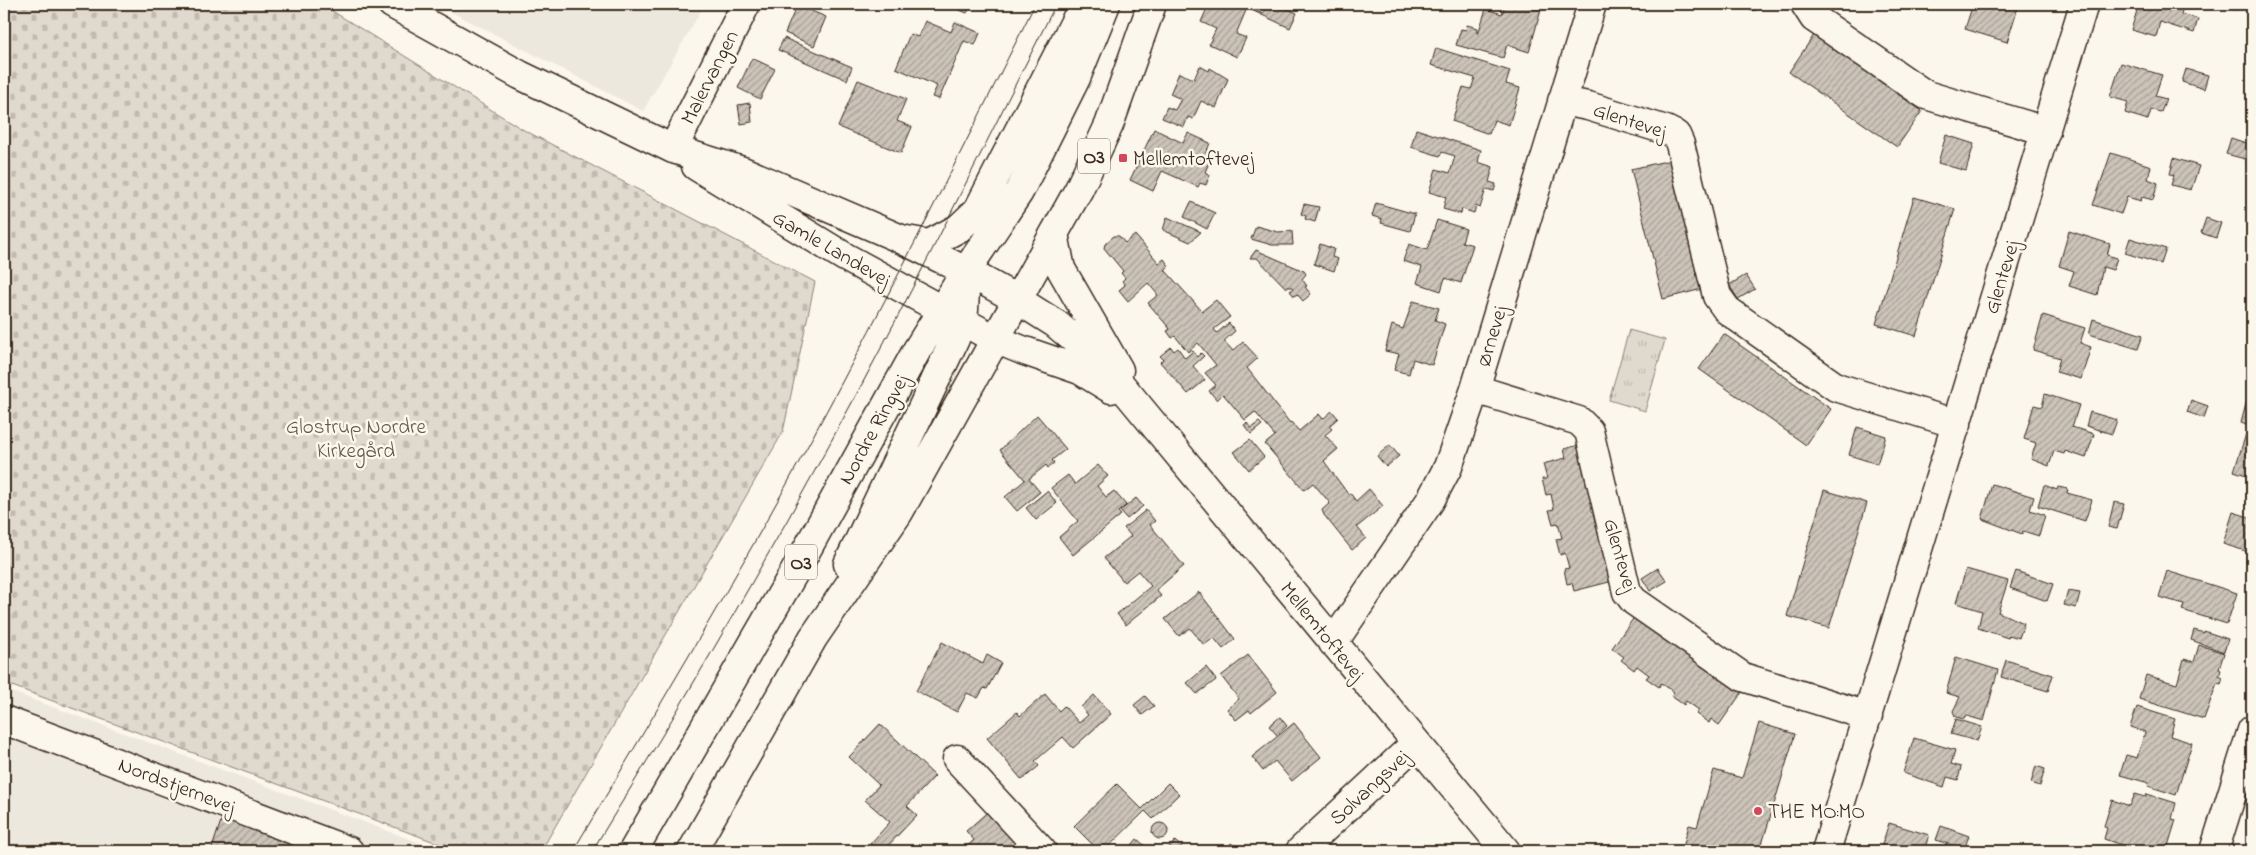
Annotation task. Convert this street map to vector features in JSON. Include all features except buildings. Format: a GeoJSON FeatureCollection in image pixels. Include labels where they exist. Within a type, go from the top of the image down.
{"type":"FeatureCollection","features":[{"type":"Feature","properties":{"kind":"street","name":"Gamle Landevej"},"geometry":{"type":"LineString","coordinates":[[392,4],[520,74],[672,149],[743,171],[901,239],[966,271]]}},
{"type":"Feature","properties":{"kind":"street","name":"Malervangen"},"geometry":{"type":"LineString","coordinates":[[672,149],[746,4]]}},
{"type":"Feature","properties":{"kind":"street"},"geometry":{"type":"LineString","coordinates":[[901,239],[929,244],[959,228],[978,210],[1084,4]]}},
{"type":"Feature","properties":{"kind":"street","name":"Nordre Ringvej"},"geometry":{"type":"LineString","coordinates":[[633,851],[795,571],[912,359],[952,315],[966,271],[1019,192],[1076,78],[1106,4]]}},
{"type":"Feature","properties":{"kind":"street","name":"O3"},"geometry":{"type":"LineString","coordinates":[[692,851],[813,638],[899,512],[1079,189],[1109,125],[1152,4]]}},
{"type":"Feature","properties":{"kind":"street","name":"Ørnevej"},"geometry":{"type":"LineString","coordinates":[[1333,643],[1430,501],[1448,467],[1475,389],[1592,4]]}},
{"type":"Feature","properties":{"kind":"street"},"geometry":{"type":"LineString","coordinates":[[1806,4],[1814,18],[1926,95],[2046,131]]}},
{"type":"Feature","properties":{"kind":"street","name":"Glentevej"},"geometry":{"type":"LineString","coordinates":[[1826,851],[2084,4]]}},
{"type":"Feature","properties":{"kind":"street","name":"Glentevej"},"geometry":{"type":"LineString","coordinates":[[1562,101],[1597,108],[1676,135],[1680,144],[1717,296],[1727,310],[1836,387],[1957,424]]}},
{"type":"Feature","properties":{"kind":"street","name":"Gamle Landevej"},"geometry":{"type":"LineString","coordinates":[[672,149],[708,175],[837,252],[995,339]]}},
{"type":"Feature","properties":{"kind":"street","name":"Mellemtoftevej"},"geometry":{"type":"LineString","coordinates":[[1054,234],[1060,269],[1142,410]]}},
{"type":"Feature","properties":{"kind":"street","name":"Mellemtoftevej"},"geometry":{"type":"LineString","coordinates":[[966,271],[1056,324],[1082,346],[1121,385],[1506,851]]}},
{"type":"Feature","properties":{"kind":"street"},"geometry":{"type":"LineString","coordinates":[[813,638],[891,471],[939,376],[952,315]]}},
{"type":"Feature","properties":{"kind":"street","name":"Mellemtoftevej"},"geometry":{"type":"LineString","coordinates":[[995,339],[1080,370],[1142,410]]}},
{"type":"Feature","properties":{"kind":"street","name":"Glentevej"},"geometry":{"type":"LineString","coordinates":[[1475,389],[1579,421],[1586,425],[1627,592],[1634,601],[1743,677],[1868,716]]}},
{"type":"Feature","properties":{"kind":"street","name":"Nordstjernevej"},"geometry":{"type":"LineString","coordinates":[[4,720],[349,851]]}},
{"type":"Feature","properties":{"kind":"street"},"geometry":{"type":"LineString","coordinates":[[2214,851],[2252,730]]}},
{"type":"Feature","properties":{"kind":"street","name":"Solvangsvej"},"geometry":{"type":"LineString","coordinates":[[1300,851],[1416,743]]}},
{"type":"Feature","properties":{"kind":"street"},"geometry":{"type":"LineString","coordinates":[[957,759],[1042,851]]}},
{"type":"Feature","properties":{"kind":"shaded area"},"geometry":{"type":"Polygon","coordinates":[[[436,4],[705,4],[643,111],[436,4]]]}},
{"type":"Feature","properties":{"kind":"shaded area"},"geometry":{"type":"Polygon","coordinates":[[[4,689],[442,851],[4,851],[4,689]]]}},
{"type":"Feature","properties":{"kind":"green space","name":"Glostrup Nordre Kirkegård"},"geometry":{"type":"Polygon","coordinates":[[[4,4],[321,4],[522,129],[815,282],[783,432],[541,851],[459,851],[4,683],[4,4]]]}},
{"type":"Feature","properties":{"kind":"green space"},"geometry":{"type":"Polygon","coordinates":[[[1629,330],[1665,340],[1645,411],[1609,400],[1629,330]]]}},
{"type":"Feature","properties":{"kind":"tram line"},"geometry":{"type":"LineString","coordinates":[[573,851],[783,492],[897,277],[1035,4]]}},
{"type":"Feature","properties":{"kind":"tram line"},"geometry":{"type":"LineString","coordinates":[[592,851],[711,653],[825,452],[918,277],[1056,4]]}},
{"type":"Feature","properties":{"kind":"place","name":"Mellemtoftevej"},"geometry":{"type":"Point","coordinates":[1123,158]}},
{"type":"Feature","properties":{"kind":"place","name":"THE MO:MO"},"geometry":{"type":"Point","coordinates":[1758,811]}}]}
